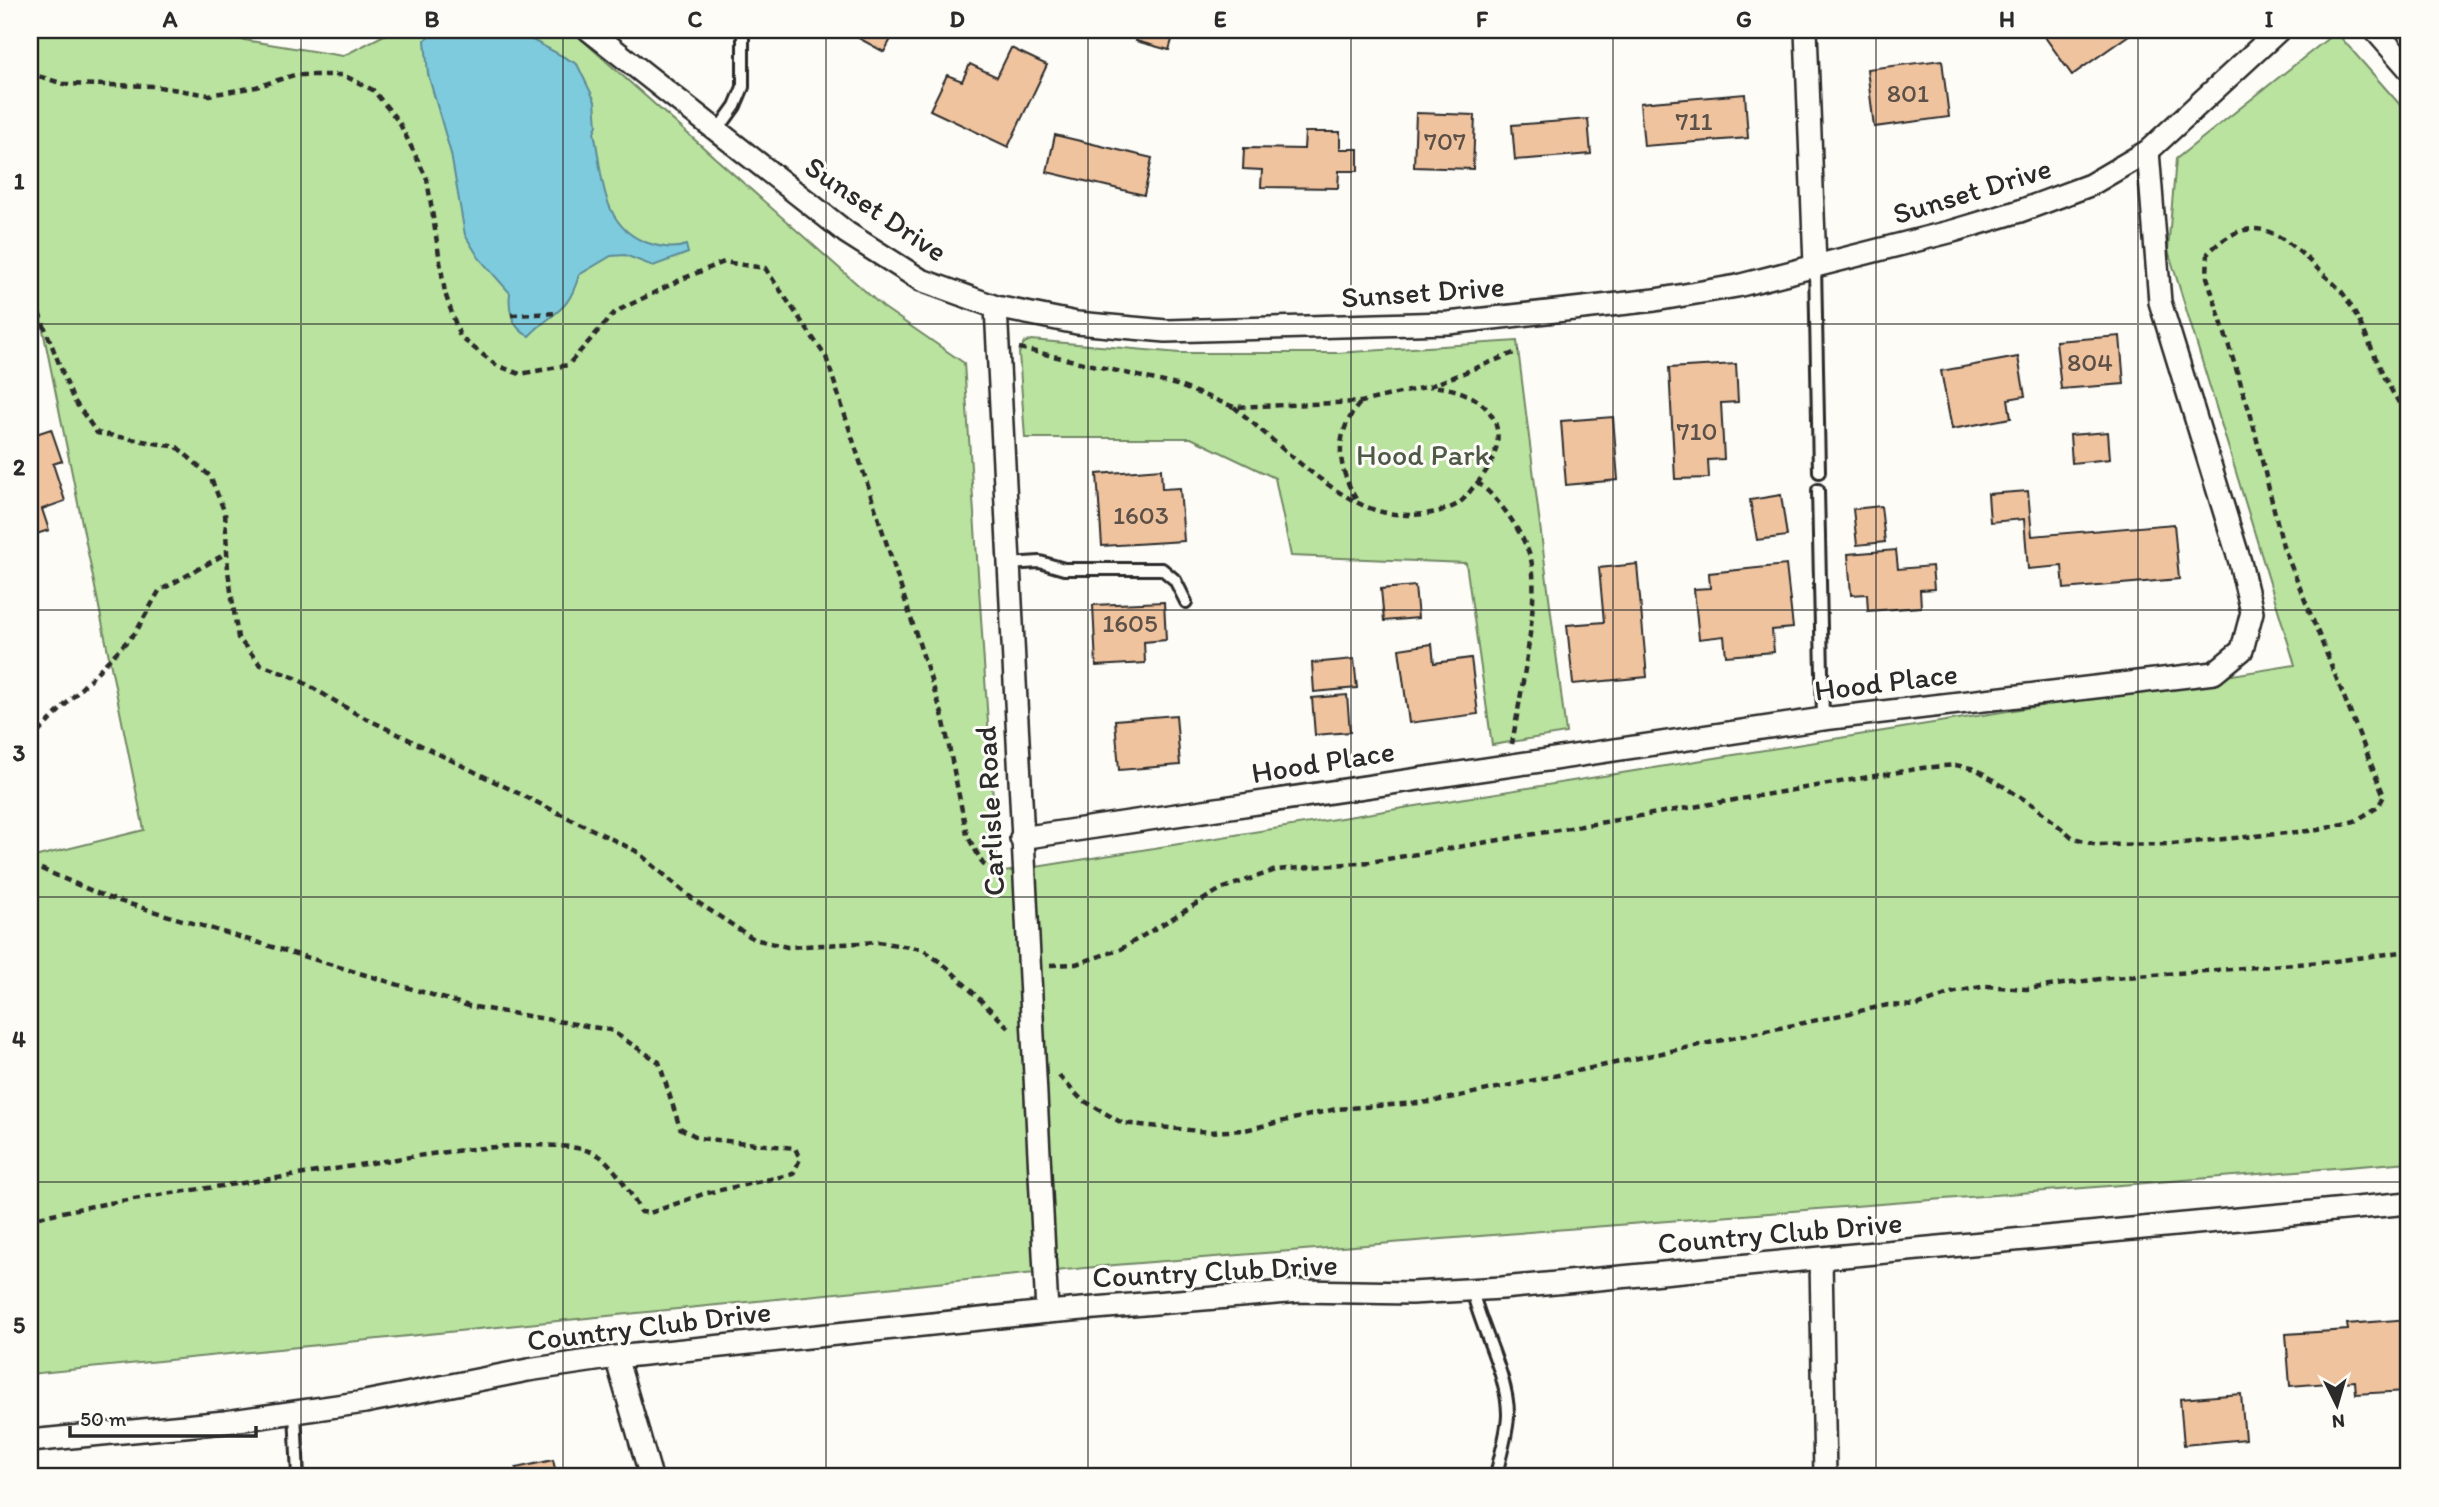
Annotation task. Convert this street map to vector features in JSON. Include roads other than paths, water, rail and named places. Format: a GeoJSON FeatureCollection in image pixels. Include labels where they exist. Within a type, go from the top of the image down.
{"type":"FeatureCollection","features":[{"type":"Feature","properties":{"kind":"street","name":"Sunset Drive"},"geometry":{"type":"LineString","coordinates":[[589,30],[848,233],[921,281],[996,307],[1077,323],[1166,331],[1448,323],[1656,300],[1737,286],[2020,211],[2090,185],[2148,151],[2278,30]]}},
{"type":"Feature","properties":{"kind":"street"},"geometry":{"type":"LineString","coordinates":[[1806,30],[1815,265]]}},
{"type":"Feature","properties":{"kind":"street"},"geometry":{"type":"LineString","coordinates":[[2375,30],[2409,69]]}},
{"type":"Feature","properties":{"kind":"street","name":"Hood Place"},"geometry":{"type":"LineString","coordinates":[[1021,838],[1823,719],[2214,673],[2242,650],[2252,612],[2240,562],[2160,302],[2148,151]]}},
{"type":"Feature","properties":{"kind":"street","name":"Carlisle Road"},"geometry":{"type":"LineString","coordinates":[[996,307],[1047,1312]]}},
{"type":"Feature","properties":{"kind":"street","name":"Country Club Drive"},"geometry":{"type":"LineString","coordinates":[[30,1441],[225,1422],[295,1412],[616,1357],[1047,1312],[1300,1291],[1411,1293],[1472,1290],[1821,1260],[2409,1203]]}},
{"type":"Feature","properties":{"kind":"street"},"geometry":{"type":"LineString","coordinates":[[1821,1260],[1825,1477]]}},
{"type":"Feature","properties":{"kind":"street"},"geometry":{"type":"LineString","coordinates":[[616,1357],[651,1477]]}},
{"type":"Feature","properties":{"kind":"lane"},"geometry":{"type":"LineString","coordinates":[[717,131],[735,106],[743,87],[743,30]]}},
{"type":"Feature","properties":{"kind":"lane"},"geometry":{"type":"LineString","coordinates":[[1815,265],[1819,472]]}},
{"type":"Feature","properties":{"kind":"lane"},"geometry":{"type":"LineString","coordinates":[[1818,490],[1823,719]]}},
{"type":"Feature","properties":{"kind":"lane"},"geometry":{"type":"LineString","coordinates":[[1008,565],[1040,562],[1064,569],[1162,569],[1175,580],[1186,602]]}},
{"type":"Feature","properties":{"kind":"lane"},"geometry":{"type":"LineString","coordinates":[[1472,1290],[1479,1322],[1503,1380],[1508,1415],[1496,1477]]}},
{"type":"Feature","properties":{"kind":"lane"},"geometry":{"type":"LineString","coordinates":[[295,1412],[298,1477]]}},
{"type":"Feature","properties":{"kind":"water"},"geometry":{"type":"Polygon","coordinates":[[[434,30],[514,30],[577,64],[595,101],[597,125],[594,132],[602,181],[612,212],[632,235],[662,247],[686,245],[688,253],[653,266],[625,255],[611,256],[579,275],[565,305],[529,336],[523,333],[512,318],[510,293],[479,258],[465,235],[451,154],[428,74],[425,40],[434,30]]]}},
{"type":"Feature","properties":{"kind":"park label","name":"Hood Park"},"geometry":{"type":"Point","coordinates":[1423,455]}}]}
